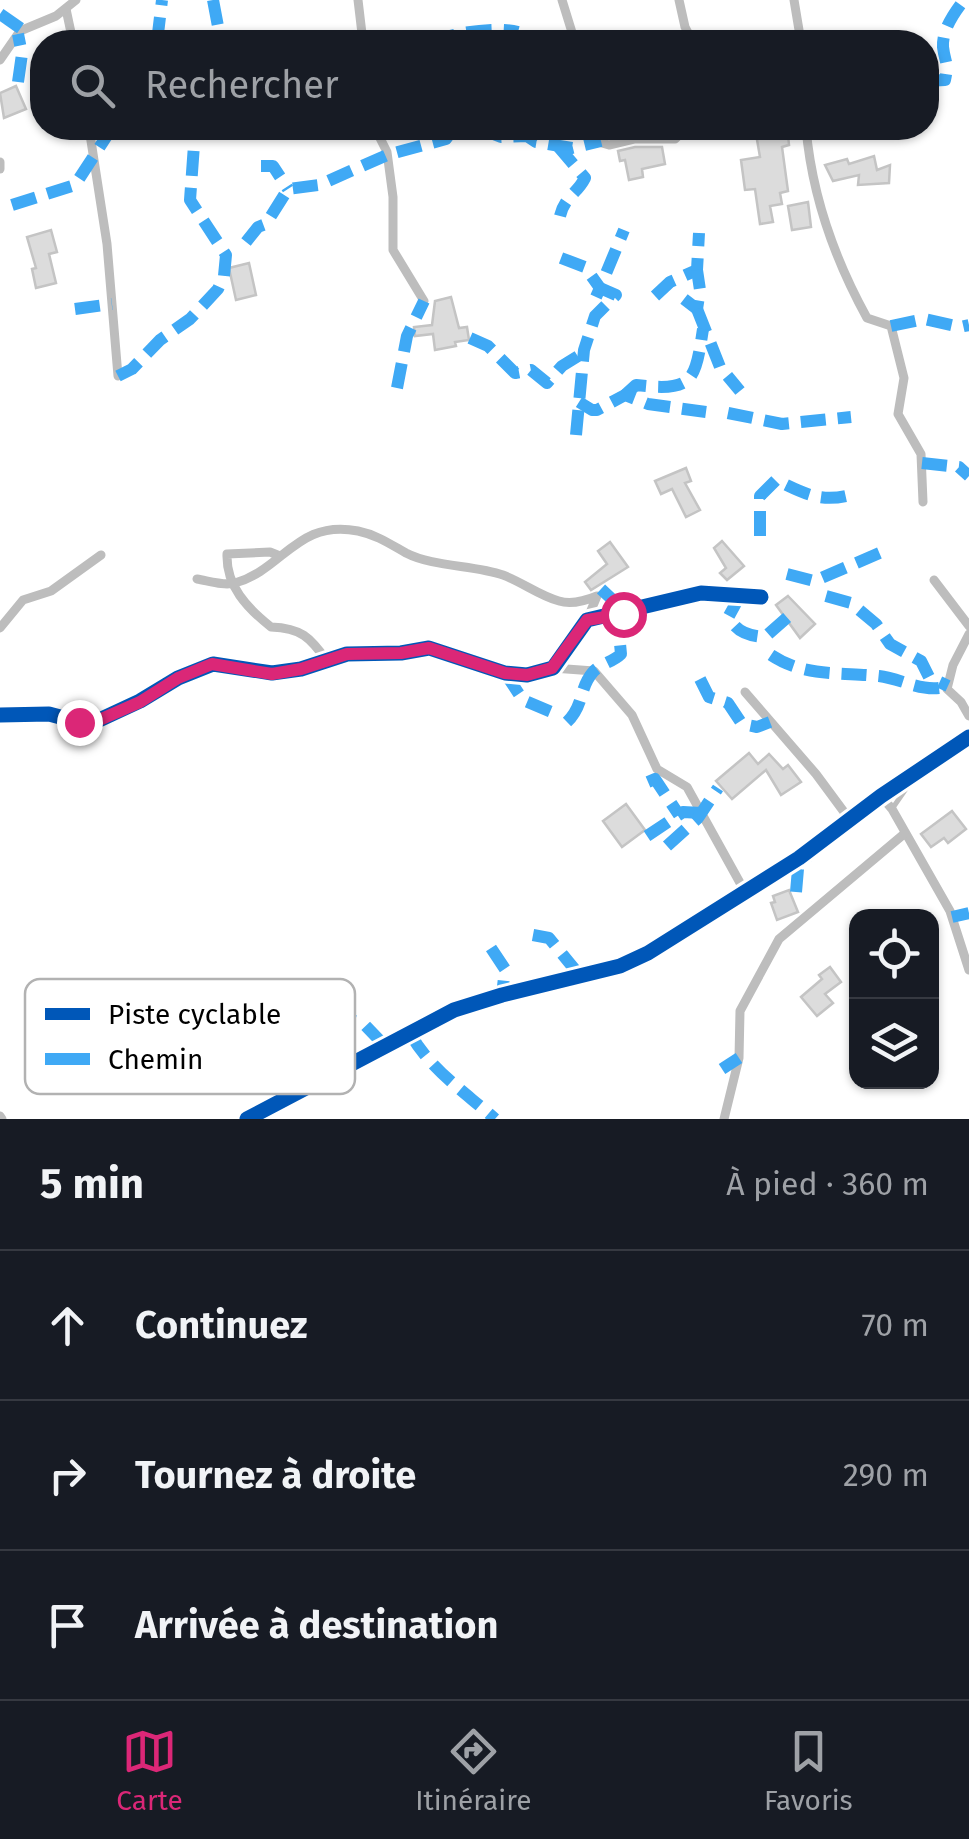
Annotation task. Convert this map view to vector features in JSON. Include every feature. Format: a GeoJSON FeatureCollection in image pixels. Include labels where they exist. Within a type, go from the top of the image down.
{"type":"FeatureCollection","features":[{"type":"Feature","properties":{"kind":"street"},"geometry":{"type":"LineString","coordinates":[[0,60],[20,31],[38,26],[76,0]]}},
{"type":"Feature","properties":{"kind":"street"},"geometry":{"type":"LineString","coordinates":[[358,0],[361,30]]}},
{"type":"Feature","properties":{"kind":"street"},"geometry":{"type":"LineString","coordinates":[[562,0],[571,30]]}},
{"type":"Feature","properties":{"kind":"street"},"geometry":{"type":"LineString","coordinates":[[679,0],[687,30]]}},
{"type":"Feature","properties":{"kind":"street"},"geometry":{"type":"LineString","coordinates":[[794,0],[799,30]]}},
{"type":"Feature","properties":{"kind":"street"},"geometry":{"type":"LineString","coordinates":[[66,9],[70,30]]}},
{"type":"Feature","properties":{"kind":"street"},"geometry":{"type":"LineString","coordinates":[[91,140],[106,244],[118,376]]}},
{"type":"Feature","properties":{"kind":"street"},"geometry":{"type":"LineString","coordinates":[[381,140],[387,152],[393,197],[393,250],[424,301]]}},
{"type":"Feature","properties":{"kind":"street"},"geometry":{"type":"LineString","coordinates":[[600,140],[609,145],[630,140]]}},
{"type":"Feature","properties":{"kind":"street"},"geometry":{"type":"LineString","coordinates":[[807,140],[819,203],[849,285],[867,318],[891,326],[904,378],[898,414],[921,454],[922,502]]}},
{"type":"Feature","properties":{"kind":"street"},"geometry":{"type":"LineString","coordinates":[[198,579],[232,584],[250,577],[299,539],[328,530],[356,530],[392,542],[407,554],[500,574],[561,602],[581,602],[596,596],[587,620],[552,668]]}},
{"type":"Feature","properties":{"kind":"street"},"geometry":{"type":"LineString","coordinates":[[280,556],[270,552],[227,554],[232,584],[271,627],[309,635],[327,661]]}},
{"type":"Feature","properties":{"kind":"street"},"geometry":{"type":"LineString","coordinates":[[0,628],[23,600],[52,591],[101,555]]}},
{"type":"Feature","properties":{"kind":"street"},"geometry":{"type":"LineString","coordinates":[[934,580],[969,626]]}},
{"type":"Feature","properties":{"kind":"street"},"geometry":{"type":"LineString","coordinates":[[587,620],[701,592],[761,597]]}},
{"type":"Feature","properties":{"kind":"street"},"geometry":{"type":"LineString","coordinates":[[969,634],[953,665],[947,689],[969,716]]}},
{"type":"Feature","properties":{"kind":"street"},"geometry":{"type":"LineString","coordinates":[[0,714],[49,714],[79,722],[97,721],[212,664],[272,674],[347,654],[429,648],[505,673],[527,675],[552,668],[594,670],[632,715],[657,769],[687,787],[744,890]]}},
{"type":"Feature","properties":{"kind":"street"},"geometry":{"type":"LineString","coordinates":[[745,692],[850,820]]}},
{"type":"Feature","properties":{"kind":"street"},"geometry":{"type":"LineString","coordinates":[[355,1062],[454,1010],[502,994],[620,966],[725,906],[969,737]]}},
{"type":"Feature","properties":{"kind":"street"},"geometry":{"type":"LineString","coordinates":[[882,796],[950,910],[969,970]]}},
{"type":"Feature","properties":{"kind":"street"},"geometry":{"type":"LineString","coordinates":[[724,1119],[739,1058],[740,1011],[779,939],[904,834]]}},
{"type":"Feature","properties":{"kind":"street"},"geometry":{"type":"LineString","coordinates":[[247,1119],[294,1094]]}},
{"type":"Feature","properties":{"kind":"lane"},"geometry":{"type":"LineString","coordinates":[[892,809],[902,789],[922,769]]}},
{"type":"Feature","properties":{"kind":"building"},"geometry":{"type":"Polygon","coordinates":[[[16,86],[26,109],[4,118],[0,93],[16,86]]]}},
{"type":"Feature","properties":{"kind":"building"},"geometry":{"type":"Polygon","coordinates":[[[757,140],[788,140],[789,145],[782,147],[788,191],[780,193],[782,204],[770,206],[773,222],[760,224],[755,189],[745,190],[741,160],[760,157],[757,140]]]}},
{"type":"Feature","properties":{"kind":"building"},"geometry":{"type":"Polygon","coordinates":[[[662,147],[665,164],[642,169],[643,177],[629,180],[625,160],[620,161],[618,151],[662,147]]]}},
{"type":"Feature","properties":{"kind":"building"},"geometry":{"type":"Polygon","coordinates":[[[874,156],[877,170],[890,165],[889,183],[858,185],[859,175],[833,181],[825,165],[847,159],[849,164],[874,156]]]}},
{"type":"Feature","properties":{"kind":"building"},"geometry":{"type":"Polygon","coordinates":[[[808,202],[811,227],[792,230],[788,206],[808,202]]]}},
{"type":"Feature","properties":{"kind":"building"},"geometry":{"type":"Polygon","coordinates":[[[51,230],[57,252],[49,254],[56,283],[36,288],[32,269],[36,268],[27,237],[51,230]]]}},
{"type":"Feature","properties":{"kind":"building"},"geometry":{"type":"Polygon","coordinates":[[[249,263],[256,295],[236,300],[229,268],[249,263]]]}},
{"type":"Feature","properties":{"kind":"building"},"geometry":{"type":"Polygon","coordinates":[[[451,297],[459,328],[467,327],[469,340],[435,350],[433,334],[415,336],[414,327],[432,325],[435,301],[451,297]]]}},
{"type":"Feature","properties":{"kind":"building"},"geometry":{"type":"Polygon","coordinates":[[[686,468],[691,481],[685,483],[700,510],[686,517],[672,489],[661,494],[655,481],[686,468]]]}},
{"type":"Feature","properties":{"kind":"building"},"geometry":{"type":"Polygon","coordinates":[[[722,541],[744,566],[727,580],[720,573],[726,568],[714,548],[722,541]]]}},
{"type":"Feature","properties":{"kind":"building"},"geometry":{"type":"Polygon","coordinates":[[[610,542],[628,567],[591,590],[585,582],[607,564],[598,551],[610,542]]]}},
{"type":"Feature","properties":{"kind":"building"},"geometry":{"type":"Polygon","coordinates":[[[788,596],[815,624],[800,638],[776,605],[788,596]]]}},
{"type":"Feature","properties":{"kind":"building"},"geometry":{"type":"Polygon","coordinates":[[[749,753],[758,764],[769,754],[783,769],[788,765],[801,782],[781,795],[766,770],[732,799],[716,781],[749,753]]]}},
{"type":"Feature","properties":{"kind":"building"},"geometry":{"type":"Polygon","coordinates":[[[626,804],[645,830],[622,847],[603,821],[626,804]]]}},
{"type":"Feature","properties":{"kind":"building"},"geometry":{"type":"Polygon","coordinates":[[[952,811],[966,829],[948,843],[944,838],[931,847],[921,834],[952,811]]]}},
{"type":"Feature","properties":{"kind":"building"},"geometry":{"type":"Polygon","coordinates":[[[789,890],[798,912],[777,920],[771,903],[775,902],[773,896],[789,890]]]}},
{"type":"Feature","properties":{"kind":"building"},"geometry":{"type":"Polygon","coordinates":[[[830,967],[841,982],[825,994],[833,1003],[817,1016],[801,997],[830,967]]]}},
{"type":"Feature","properties":{"kind":"marked path"},"geometry":{"type":"LineString","coordinates":[[158,30],[162,0]]}},
{"type":"Feature","properties":{"kind":"marked path"},"geometry":{"type":"LineString","coordinates":[[213,0],[219,30]]}},
{"type":"Feature","properties":{"kind":"marked path"},"geometry":{"type":"LineString","coordinates":[[939,80],[945,80],[947,66],[944,34],[964,0]]}},
{"type":"Feature","properties":{"kind":"marked path"},"geometry":{"type":"LineString","coordinates":[[0,14],[23,30]]}},
{"type":"Feature","properties":{"kind":"marked path"},"geometry":{"type":"LineString","coordinates":[[18,34],[22,54],[18,82]]}},
{"type":"Feature","properties":{"kind":"marked path"},"geometry":{"type":"LineString","coordinates":[[12,205],[75,185],[104,140]]}},
{"type":"Feature","properties":{"kind":"marked path"},"geometry":{"type":"LineString","coordinates":[[246,242],[258,227],[266,224],[288,189],[319,185],[387,155],[442,140]]}},
{"type":"Feature","properties":{"kind":"marked path"},"geometry":{"type":"LineString","coordinates":[[533,140],[572,148],[601,141]]}},
{"type":"Feature","properties":{"kind":"marked path"},"geometry":{"type":"LineString","coordinates":[[118,376],[132,369],[160,340],[190,319],[218,289],[224,276],[226,255],[190,200],[194,145]]}},
{"type":"Feature","properties":{"kind":"marked path"},"geometry":{"type":"LineString","coordinates":[[557,145],[585,178],[560,216]]}},
{"type":"Feature","properties":{"kind":"marked path"},"geometry":{"type":"LineString","coordinates":[[261,166],[273,166],[288,189]]}},
{"type":"Feature","properties":{"kind":"marked path"},"geometry":{"type":"LineString","coordinates":[[576,435],[584,350],[595,316],[616,295],[600,288],[624,230]]}},
{"type":"Feature","properties":{"kind":"marked path"},"geometry":{"type":"LineString","coordinates":[[655,296],[670,282],[697,270],[699,233]]}},
{"type":"Feature","properties":{"kind":"marked path"},"geometry":{"type":"LineString","coordinates":[[561,258],[585,267],[600,288],[596,297]]}},
{"type":"Feature","properties":{"kind":"marked path"},"geometry":{"type":"LineString","coordinates":[[684,299],[697,309],[697,270]]}},
{"type":"Feature","properties":{"kind":"marked path"},"geometry":{"type":"LineString","coordinates":[[397,388],[407,336],[424,301]]}},
{"type":"Feature","properties":{"kind":"marked path"},"geometry":{"type":"LineString","coordinates":[[75,309],[112,304]]}},
{"type":"Feature","properties":{"kind":"marked path"},"geometry":{"type":"LineString","coordinates":[[697,309],[720,367],[740,391]]}},
{"type":"Feature","properties":{"kind":"marked path"},"geometry":{"type":"LineString","coordinates":[[891,326],[924,319],[960,327],[969,325]]}},
{"type":"Feature","properties":{"kind":"marked path"},"geometry":{"type":"LineString","coordinates":[[625,395],[636,385],[670,387],[688,379],[694,371],[703,329]]}},
{"type":"Feature","properties":{"kind":"marked path"},"geometry":{"type":"LineString","coordinates":[[470,338],[488,346],[515,373],[531,370],[547,383],[562,366],[583,353]]}},
{"type":"Feature","properties":{"kind":"marked path"},"geometry":{"type":"LineString","coordinates":[[579,402],[597,410],[625,395],[648,404],[706,412]]}},
{"type":"Feature","properties":{"kind":"marked path"},"geometry":{"type":"LineString","coordinates":[[728,413],[782,424],[851,417]]}},
{"type":"Feature","properties":{"kind":"marked path"},"geometry":{"type":"LineString","coordinates":[[922,463],[959,467],[969,476]]}},
{"type":"Feature","properties":{"kind":"marked path"},"geometry":{"type":"LineString","coordinates":[[760,536],[760,496],[776,480],[821,497],[850,495]]}},
{"type":"Feature","properties":{"kind":"marked path"},"geometry":{"type":"LineString","coordinates":[[787,574],[814,581],[882,552]]}},
{"type":"Feature","properties":{"kind":"marked path"},"geometry":{"type":"LineString","coordinates":[[567,722],[593,672],[621,654],[616,603],[601,589]]}},
{"type":"Feature","properties":{"kind":"marked path"},"geometry":{"type":"LineString","coordinates":[[741,594],[729,616],[735,626],[748,634],[765,637],[791,614]]}},
{"type":"Feature","properties":{"kind":"marked path"},"geometry":{"type":"LineString","coordinates":[[826,596],[851,603],[876,624],[890,644],[921,661],[929,677],[948,686]]}},
{"type":"Feature","properties":{"kind":"marked path"},"geometry":{"type":"LineString","coordinates":[[771,655],[809,670],[879,676],[930,688],[948,686]]}},
{"type":"Feature","properties":{"kind":"marked path"},"geometry":{"type":"LineString","coordinates":[[505,673],[523,700],[561,716]]}},
{"type":"Feature","properties":{"kind":"marked path"},"geometry":{"type":"LineString","coordinates":[[700,679],[709,697],[728,703],[742,724],[757,727],[770,722]]}},
{"type":"Feature","properties":{"kind":"marked path"},"geometry":{"type":"LineString","coordinates":[[648,782],[655,779],[679,815]]}},
{"type":"Feature","properties":{"kind":"marked path"},"geometry":{"type":"LineString","coordinates":[[667,846],[698,818],[718,788]]}},
{"type":"Feature","properties":{"kind":"marked path"},"geometry":{"type":"LineString","coordinates":[[647,836],[683,812],[701,813]]}},
{"type":"Feature","properties":{"kind":"marked path"},"geometry":{"type":"LineString","coordinates":[[796,892],[798,869],[807,858]]}},
{"type":"Feature","properties":{"kind":"marked path"},"geometry":{"type":"LineString","coordinates":[[952,917],[969,913]]}},
{"type":"Feature","properties":{"kind":"marked path"},"geometry":{"type":"LineString","coordinates":[[533,935],[549,938],[581,977]]}},
{"type":"Feature","properties":{"kind":"marked path"},"geometry":{"type":"LineString","coordinates":[[491,948],[505,969],[502,995]]}},
{"type":"Feature","properties":{"kind":"marked path"},"geometry":{"type":"LineString","coordinates":[[355,1021],[363,1023],[385,1046]]}},
{"type":"Feature","properties":{"kind":"marked path"},"geometry":{"type":"LineString","coordinates":[[411,1035],[439,1070],[495,1119]]}},
{"type":"Feature","properties":{"kind":"marked path"},"geometry":{"type":"LineString","coordinates":[[722,1069],[739,1058]]}},
{"type":"Feature","properties":{"kind":"cycle path"},"geometry":{"type":"LineString","coordinates":[[0,715],[49,714],[79,722],[97,721],[213,664],[272,673],[301,669],[347,654],[429,648],[505,673],[527,675],[553,668],[587,620],[701,593],[761,597]]}},
{"type":"Feature","properties":{"kind":"cycle path"},"geometry":{"type":"LineString","coordinates":[[355,1062],[454,1010],[620,966],[648,953],[799,858],[969,737]]}},
{"type":"Feature","properties":{"kind":"cycle path"},"geometry":{"type":"LineString","coordinates":[[247,1119],[294,1094]]}},
{"type":"Feature","properties":{"kind":"route"},"geometry":{"type":"LineString","coordinates":[[79,722],[97,721],[212,664],[272,674],[347,654],[429,648],[505,673],[527,675],[552,668],[587,620],[623,614]]}}]}
